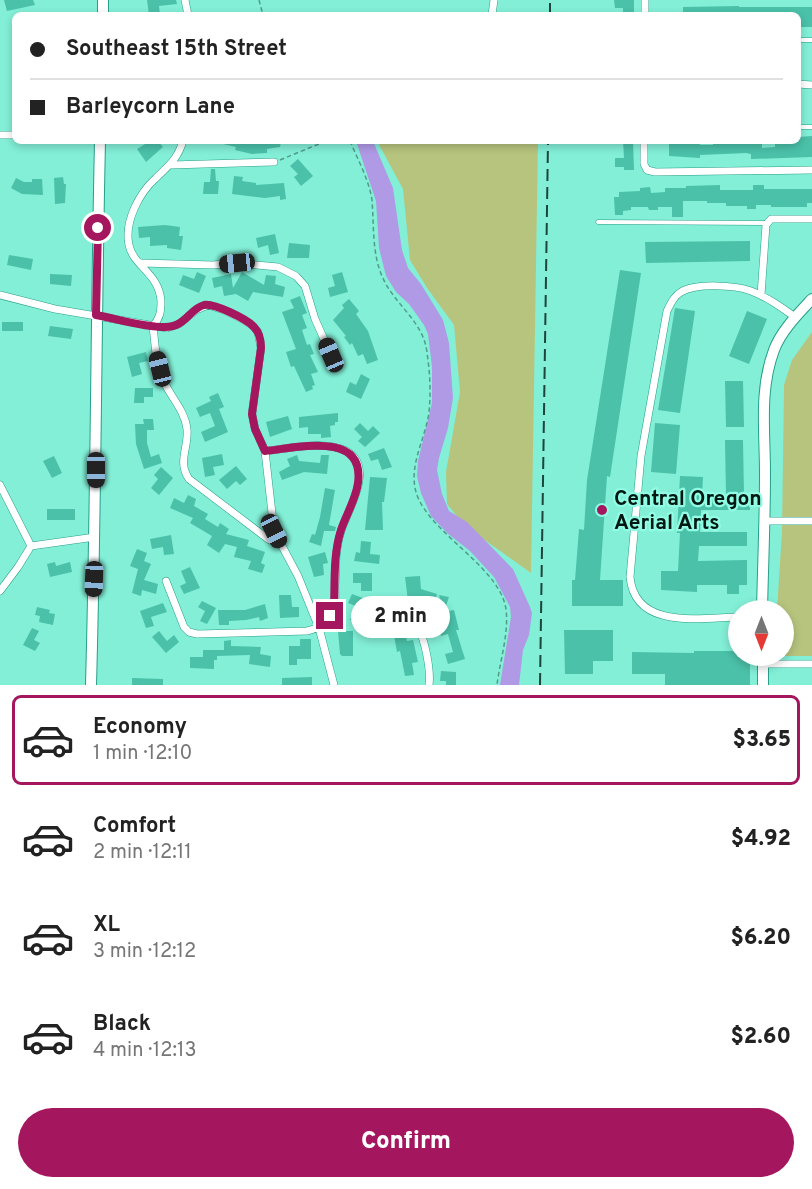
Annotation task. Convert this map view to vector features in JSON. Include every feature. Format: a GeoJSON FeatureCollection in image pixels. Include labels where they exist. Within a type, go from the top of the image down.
{"type":"FeatureCollection","features":[{"type":"Feature","properties":{"kind":"main road"},"geometry":{"type":"LineString","coordinates":[[91,685],[100,144]]}},
{"type":"Feature","properties":{"kind":"main road"},"geometry":{"type":"LineString","coordinates":[[762,600],[764,408],[767,374],[775,348],[795,318],[812,299]]}},
{"type":"Feature","properties":{"kind":"main road"},"geometry":{"type":"LineString","coordinates":[[763,666],[763,685]]}},
{"type":"Feature","properties":{"kind":"street"},"geometry":{"type":"LineString","coordinates":[[182,144],[171,165],[154,179],[139,199],[131,217],[129,246],[155,280],[160,297],[159,318],[153,326],[163,381],[187,429],[182,463],[184,472],[189,479],[268,539],[280,545]]}},
{"type":"Feature","properties":{"kind":"street"},"geometry":{"type":"LineString","coordinates":[[644,144],[644,164],[647,170],[655,172],[812,170]]}},
{"type":"Feature","properties":{"kind":"street"},"geometry":{"type":"LineString","coordinates":[[171,165],[274,162]]}},
{"type":"Feature","properties":{"kind":"street"},"geometry":{"type":"LineString","coordinates":[[761,295],[766,225],[771,219],[812,219]]}},
{"type":"Feature","properties":{"kind":"street"},"geometry":{"type":"LineString","coordinates":[[141,264],[237,263],[278,267],[296,276],[305,286],[315,319],[331,355]]}},
{"type":"Feature","properties":{"kind":"street"},"geometry":{"type":"LineString","coordinates":[[728,617],[673,618],[655,614],[640,603],[631,588],[630,577],[641,456],[667,311],[679,293],[688,288],[715,286],[749,290],[761,295],[795,318]]}},
{"type":"Feature","properties":{"kind":"street"},"geometry":{"type":"LineString","coordinates":[[0,295],[55,309],[167,328],[179,324],[196,310],[208,305],[224,310],[253,326],[258,332],[261,348],[252,414],[255,429],[265,451],[274,531],[298,576],[319,628],[334,685]]}},
{"type":"Feature","properties":{"kind":"street"},"geometry":{"type":"LineString","coordinates":[[166,581],[184,627],[189,632],[197,634],[308,631],[319,628],[327,622],[334,608],[336,552],[358,484],[358,464],[354,457],[346,451],[322,445],[265,451]]}},
{"type":"Feature","properties":{"kind":"street"},"geometry":{"type":"LineString","coordinates":[[0,485],[31,546]]}},
{"type":"Feature","properties":{"kind":"street"},"geometry":{"type":"LineString","coordinates":[[764,521],[812,521]]}},
{"type":"Feature","properties":{"kind":"street"},"geometry":{"type":"LineString","coordinates":[[31,546],[95,537]]}},
{"type":"Feature","properties":{"kind":"street"},"geometry":{"type":"LineString","coordinates":[[0,591],[31,546]]}},
{"type":"Feature","properties":{"kind":"street"},"geometry":{"type":"LineString","coordinates":[[417,626],[424,637],[429,685]]}},
{"type":"Feature","properties":{"kind":"street"},"geometry":{"type":"LineString","coordinates":[[794,663],[812,664]]}},
{"type":"Feature","properties":{"kind":"lane"},"geometry":{"type":"LineString","coordinates":[[598,222],[768,223]]}},
{"type":"Feature","properties":{"kind":"path"},"geometry":{"type":"LineString","coordinates":[[274,162],[320,144]]}},
{"type":"Feature","properties":{"kind":"path"},"geometry":{"type":"LineString","coordinates":[[351,144],[366,178],[371,198],[376,258],[382,276],[392,294],[425,338],[429,369],[429,412],[414,470],[419,500],[437,526],[487,575],[506,606],[507,624],[496,685]]}},
{"type":"Feature","properties":{"kind":"green space"},"geometry":{"type":"Polygon","coordinates":[[[379,144],[538,144],[531,573],[465,526],[447,504],[446,472],[460,392],[454,325],[410,260],[403,189],[379,144]]]}},
{"type":"Feature","properties":{"kind":"green space"},"geometry":{"type":"Polygon","coordinates":[[[812,332],[812,656],[794,656],[794,600],[778,600],[782,532],[784,385],[792,360],[812,332]]]}},
{"type":"Feature","properties":{"kind":"shaded area"},"geometry":{"type":"Polygon","coordinates":[[[357,144],[374,144],[393,188],[402,250],[408,268],[421,284],[443,320],[449,343],[453,398],[437,470],[442,494],[449,511],[467,522],[513,569],[532,613],[529,635],[523,650],[519,685],[500,685],[511,617],[510,607],[494,577],[470,551],[447,533],[431,516],[421,493],[417,476],[418,461],[432,403],[432,367],[428,334],[409,304],[396,292],[386,276],[379,248],[376,201],[357,144]]]}},
{"type":"Feature","properties":{"kind":"building"},"geometry":{"type":"Polygon","coordinates":[[[4,0],[33,0],[35,5],[7,11],[4,0]]]}},
{"type":"Feature","properties":{"kind":"building"},"geometry":{"type":"Polygon","coordinates":[[[147,0],[176,0],[177,4],[159,6],[160,12],[149,12],[147,0]]]}},
{"type":"Feature","properties":{"kind":"building"},"geometry":{"type":"Polygon","coordinates":[[[614,0],[634,0],[634,12],[623,12],[623,8],[615,8],[614,0]]]}},
{"type":"Feature","properties":{"kind":"building"},"geometry":{"type":"Polygon","coordinates":[[[683,7],[812,7],[812,27],[801,27],[801,12],[683,12],[683,7]]]}},
{"type":"Feature","properties":{"kind":"building"},"geometry":{"type":"Polygon","coordinates":[[[812,136],[812,157],[751,159],[751,154],[746,153],[700,155],[700,158],[669,156],[669,144],[762,144],[762,148],[775,147],[775,144],[801,144],[801,137],[812,136]]]}},
{"type":"Feature","properties":{"kind":"building"},"geometry":{"type":"Polygon","coordinates":[[[145,144],[160,144],[163,147],[146,162],[137,149],[145,144]]]}},
{"type":"Feature","properties":{"kind":"building"},"geometry":{"type":"Polygon","coordinates":[[[223,144],[280,144],[280,147],[267,149],[267,153],[252,154],[235,150],[236,147],[223,144]]]}},
{"type":"Feature","properties":{"kind":"building"},"geometry":{"type":"Polygon","coordinates":[[[623,144],[633,144],[634,170],[615,167],[615,158],[624,158],[623,144]]]}},
{"type":"Feature","properties":{"kind":"building"},"geometry":{"type":"Polygon","coordinates":[[[298,159],[313,176],[301,186],[294,177],[298,174],[290,166],[298,159]]]}},
{"type":"Feature","properties":{"kind":"building"},"geometry":{"type":"Polygon","coordinates":[[[211,169],[215,169],[216,181],[219,181],[218,194],[203,194],[204,182],[210,182],[211,169]]]}},
{"type":"Feature","properties":{"kind":"building"},"geometry":{"type":"Polygon","coordinates":[[[234,176],[243,177],[242,181],[256,183],[256,185],[284,183],[286,199],[280,200],[280,196],[265,198],[232,194],[234,176]]]}},
{"type":"Feature","properties":{"kind":"building"},"geometry":{"type":"Polygon","coordinates":[[[63,177],[64,184],[66,184],[65,203],[55,204],[54,178],[63,177]]]}},
{"type":"Feature","properties":{"kind":"building"},"geometry":{"type":"Polygon","coordinates":[[[16,178],[24,182],[42,179],[43,195],[22,194],[11,188],[16,178]]]}},
{"type":"Feature","properties":{"kind":"building"},"geometry":{"type":"Polygon","coordinates":[[[720,185],[720,190],[753,190],[753,185],[764,185],[764,189],[812,189],[812,203],[807,203],[807,207],[756,205],[756,209],[747,209],[747,206],[726,206],[726,203],[683,201],[683,217],[672,217],[672,207],[658,207],[658,210],[649,210],[648,207],[631,207],[631,210],[623,211],[623,215],[615,215],[614,197],[619,197],[619,192],[640,191],[640,188],[650,187],[651,193],[665,192],[665,188],[720,185]]]}},
{"type":"Feature","properties":{"kind":"building"},"geometry":{"type":"Polygon","coordinates":[[[165,225],[180,227],[179,236],[183,236],[181,250],[167,248],[167,245],[150,246],[150,237],[139,238],[138,227],[165,225]]]}},
{"type":"Feature","properties":{"kind":"building"},"geometry":{"type":"Polygon","coordinates":[[[275,234],[279,253],[270,255],[268,245],[258,248],[256,238],[275,234]]]}},
{"type":"Feature","properties":{"kind":"building"},"geometry":{"type":"Polygon","coordinates":[[[750,241],[750,261],[646,263],[645,242],[750,241]]]}},
{"type":"Feature","properties":{"kind":"building"},"geometry":{"type":"Polygon","coordinates":[[[289,243],[310,245],[309,258],[287,258],[289,243]]]}},
{"type":"Feature","properties":{"kind":"building"},"geometry":{"type":"Polygon","coordinates":[[[9,255],[33,259],[31,270],[7,265],[9,255]]]}},
{"type":"Feature","properties":{"kind":"building"},"geometry":{"type":"Polygon","coordinates":[[[620,270],[641,273],[610,477],[607,476],[600,580],[623,580],[623,606],[572,606],[572,580],[575,580],[579,529],[584,530],[587,480],[620,270]]]}},
{"type":"Feature","properties":{"kind":"building"},"geometry":{"type":"Polygon","coordinates":[[[197,272],[206,276],[199,293],[179,285],[183,275],[194,279],[197,272]]]}},
{"type":"Feature","properties":{"kind":"building"},"geometry":{"type":"Polygon","coordinates":[[[242,272],[264,285],[266,275],[276,276],[275,284],[285,287],[283,297],[253,292],[248,301],[236,294],[224,296],[222,286],[214,288],[212,278],[231,274],[233,288],[242,272]]]}},
{"type":"Feature","properties":{"kind":"building"},"geometry":{"type":"Polygon","coordinates":[[[342,272],[348,292],[330,297],[328,288],[335,286],[332,275],[342,272]]]}},
{"type":"Feature","properties":{"kind":"building"},"geometry":{"type":"Polygon","coordinates":[[[50,274],[72,275],[71,286],[50,284],[50,274]]]}},
{"type":"Feature","properties":{"kind":"building"},"geometry":{"type":"Polygon","coordinates":[[[300,296],[307,313],[302,315],[307,328],[302,330],[307,345],[310,344],[314,354],[310,355],[318,372],[311,374],[315,385],[312,386],[313,389],[306,392],[294,366],[291,367],[286,352],[296,349],[282,312],[294,308],[290,300],[300,296]]]}},
{"type":"Feature","properties":{"kind":"building"},"geometry":{"type":"Polygon","coordinates":[[[349,299],[359,311],[356,314],[368,331],[378,360],[367,364],[363,354],[358,356],[352,343],[350,345],[333,320],[344,308],[342,305],[349,299]]]}},
{"type":"Feature","properties":{"kind":"building"},"geometry":{"type":"Polygon","coordinates":[[[675,308],[695,311],[680,413],[658,410],[675,308]]]}},
{"type":"Feature","properties":{"kind":"building"},"geometry":{"type":"Polygon","coordinates":[[[747,311],[767,319],[749,364],[729,356],[747,311]]]}},
{"type":"Feature","properties":{"kind":"building"},"geometry":{"type":"Polygon","coordinates":[[[2,322],[23,322],[23,331],[2,331],[2,322]]]}},
{"type":"Feature","properties":{"kind":"building"},"geometry":{"type":"Polygon","coordinates":[[[50,326],[73,329],[71,339],[48,336],[50,326]]]}},
{"type":"Feature","properties":{"kind":"building"},"geometry":{"type":"Polygon","coordinates":[[[146,352],[148,361],[139,363],[142,374],[132,377],[127,357],[146,352]]]}},
{"type":"Feature","properties":{"kind":"building"},"geometry":{"type":"Polygon","coordinates":[[[361,374],[370,379],[361,399],[346,392],[350,382],[356,385],[361,374]]]}},
{"type":"Feature","properties":{"kind":"building"},"geometry":{"type":"Polygon","coordinates":[[[725,381],[743,381],[744,427],[726,427],[725,381]]]}},
{"type":"Feature","properties":{"kind":"building"},"geometry":{"type":"Polygon","coordinates":[[[135,388],[153,388],[153,397],[144,397],[144,403],[134,403],[135,388]]]}},
{"type":"Feature","properties":{"kind":"building"},"geometry":{"type":"Polygon","coordinates":[[[218,393],[224,407],[219,409],[228,432],[205,442],[201,432],[215,426],[210,413],[200,417],[196,408],[211,401],[209,397],[218,393]]]}},
{"type":"Feature","properties":{"kind":"building"},"geometry":{"type":"Polygon","coordinates":[[[338,413],[338,422],[330,426],[331,437],[321,438],[321,434],[308,434],[308,427],[299,428],[299,417],[338,413]]]}},
{"type":"Feature","properties":{"kind":"building"},"geometry":{"type":"Polygon","coordinates":[[[288,416],[292,429],[270,437],[266,422],[288,416]]]}},
{"type":"Feature","properties":{"kind":"building"},"geometry":{"type":"Polygon","coordinates":[[[143,419],[153,419],[154,430],[147,430],[147,443],[151,457],[159,454],[162,463],[144,469],[136,444],[135,424],[144,424],[143,419]]]}},
{"type":"Feature","properties":{"kind":"building"},"geometry":{"type":"Polygon","coordinates":[[[360,423],[368,431],[373,426],[380,433],[365,447],[358,441],[362,437],[354,429],[360,423]]]}},
{"type":"Feature","properties":{"kind":"building"},"geometry":{"type":"Polygon","coordinates":[[[655,423],[680,425],[676,474],[651,472],[655,423]]]}},
{"type":"Feature","properties":{"kind":"building"},"geometry":{"type":"Polygon","coordinates":[[[725,440],[743,440],[744,495],[750,495],[750,510],[701,510],[700,532],[747,532],[747,546],[699,546],[698,561],[747,560],[747,585],[739,585],[739,594],[727,594],[727,585],[697,585],[697,592],[661,590],[661,571],[678,571],[680,476],[703,477],[702,495],[726,495],[725,440]]]}},
{"type":"Feature","properties":{"kind":"building"},"geometry":{"type":"Polygon","coordinates":[[[384,448],[392,467],[382,470],[378,459],[371,461],[368,454],[384,448]]]}},
{"type":"Feature","properties":{"kind":"building"},"geometry":{"type":"Polygon","coordinates":[[[222,454],[224,465],[213,467],[215,475],[205,477],[202,458],[222,454]]]}},
{"type":"Feature","properties":{"kind":"building"},"geometry":{"type":"Polygon","coordinates":[[[297,455],[299,461],[320,463],[321,455],[329,455],[327,474],[304,472],[282,480],[279,472],[290,466],[287,459],[297,455]]]}},
{"type":"Feature","properties":{"kind":"building"},"geometry":{"type":"Polygon","coordinates":[[[54,456],[62,473],[52,478],[43,461],[54,456]]]}},
{"type":"Feature","properties":{"kind":"building"},"geometry":{"type":"Polygon","coordinates":[[[236,466],[247,479],[240,485],[236,481],[227,489],[219,480],[236,466]]]}},
{"type":"Feature","properties":{"kind":"building"},"geometry":{"type":"Polygon","coordinates":[[[161,467],[173,478],[159,495],[151,488],[158,479],[154,475],[161,467]]]}},
{"type":"Feature","properties":{"kind":"building"},"geometry":{"type":"Polygon","coordinates":[[[370,477],[387,478],[384,502],[382,502],[383,530],[365,530],[370,477]]]}},
{"type":"Feature","properties":{"kind":"building"},"geometry":{"type":"Polygon","coordinates":[[[325,488],[335,490],[329,525],[336,527],[335,531],[324,531],[321,546],[309,542],[312,534],[315,535],[325,488]]]}},
{"type":"Feature","properties":{"kind":"building"},"geometry":{"type":"Polygon","coordinates":[[[188,495],[196,499],[194,506],[208,514],[205,519],[218,527],[220,523],[229,529],[226,534],[249,540],[247,546],[265,552],[261,563],[265,565],[262,573],[248,569],[251,561],[234,557],[237,547],[225,544],[219,553],[207,545],[212,536],[190,523],[193,518],[170,508],[174,498],[184,503],[188,495]]]}},
{"type":"Feature","properties":{"kind":"building"},"geometry":{"type":"Polygon","coordinates":[[[47,509],[75,509],[75,520],[47,520],[47,509]]]}},
{"type":"Feature","properties":{"kind":"building"},"geometry":{"type":"Polygon","coordinates":[[[171,535],[174,554],[164,555],[163,547],[152,549],[150,539],[171,535]]]}},
{"type":"Feature","properties":{"kind":"building"},"geometry":{"type":"Polygon","coordinates":[[[361,541],[371,542],[370,554],[380,555],[379,564],[354,561],[356,552],[360,553],[361,541]]]}},
{"type":"Feature","properties":{"kind":"building"},"geometry":{"type":"Polygon","coordinates":[[[137,549],[147,553],[144,561],[151,564],[144,580],[158,584],[156,594],[142,590],[141,596],[132,593],[138,569],[130,566],[137,549]]]}},
{"type":"Feature","properties":{"kind":"building"},"geometry":{"type":"Polygon","coordinates":[[[325,552],[328,563],[323,564],[324,575],[314,577],[308,557],[325,552]]]}},
{"type":"Feature","properties":{"kind":"building"},"geometry":{"type":"Polygon","coordinates":[[[55,562],[56,566],[70,562],[72,572],[50,577],[47,564],[55,562]]]}},
{"type":"Feature","properties":{"kind":"building"},"geometry":{"type":"Polygon","coordinates":[[[190,567],[200,588],[184,594],[180,586],[186,583],[181,571],[190,567]]]}},
{"type":"Feature","properties":{"kind":"building"},"geometry":{"type":"Polygon","coordinates":[[[353,573],[372,573],[372,591],[361,591],[361,583],[353,583],[353,573]]]}},
{"type":"Feature","properties":{"kind":"building"},"geometry":{"type":"Polygon","coordinates":[[[420,576],[421,589],[437,594],[433,608],[424,606],[426,599],[408,601],[405,577],[420,576]]]}},
{"type":"Feature","properties":{"kind":"building"},"geometry":{"type":"Polygon","coordinates":[[[352,594],[368,600],[360,623],[350,620],[356,606],[348,603],[352,594]]]}},
{"type":"Feature","properties":{"kind":"building"},"geometry":{"type":"Polygon","coordinates":[[[279,595],[291,595],[292,607],[299,607],[299,617],[280,618],[279,595]]]}},
{"type":"Feature","properties":{"kind":"building"},"geometry":{"type":"Polygon","coordinates":[[[439,595],[449,597],[444,612],[454,610],[459,630],[456,630],[465,659],[448,664],[445,654],[453,652],[448,634],[441,636],[438,625],[446,623],[439,595]]]}},
{"type":"Feature","properties":{"kind":"building"},"geometry":{"type":"Polygon","coordinates":[[[202,601],[216,608],[207,624],[200,621],[205,611],[198,607],[202,601]]]}},
{"type":"Feature","properties":{"kind":"building"},"geometry":{"type":"Polygon","coordinates":[[[404,602],[404,612],[401,612],[401,628],[404,628],[407,641],[413,640],[418,662],[412,663],[414,675],[405,676],[400,651],[397,652],[391,603],[404,602]]]}},
{"type":"Feature","properties":{"kind":"building"},"geometry":{"type":"Polygon","coordinates":[[[163,603],[167,612],[151,617],[154,626],[146,628],[140,611],[163,603]]]}},
{"type":"Feature","properties":{"kind":"building"},"geometry":{"type":"Polygon","coordinates":[[[265,604],[268,618],[260,621],[259,617],[229,621],[229,625],[219,625],[218,610],[245,610],[265,604]]]}},
{"type":"Feature","properties":{"kind":"building"},"geometry":{"type":"Polygon","coordinates":[[[37,607],[50,610],[49,613],[55,614],[53,625],[39,622],[40,616],[35,615],[37,607]]]}},
{"type":"Feature","properties":{"kind":"building"},"geometry":{"type":"Polygon","coordinates":[[[32,628],[39,631],[34,640],[40,643],[35,651],[23,645],[32,628]]]}},
{"type":"Feature","properties":{"kind":"building"},"geometry":{"type":"Polygon","coordinates":[[[564,630],[613,630],[613,661],[593,661],[593,674],[565,674],[564,630]]]}},
{"type":"Feature","properties":{"kind":"building"},"geometry":{"type":"Polygon","coordinates":[[[159,631],[167,641],[174,635],[179,642],[166,653],[152,637],[159,631]]]}},
{"type":"Feature","properties":{"kind":"building"},"geometry":{"type":"Polygon","coordinates":[[[338,631],[353,631],[353,656],[340,654],[338,631]]]}},
{"type":"Feature","properties":{"kind":"building"},"geometry":{"type":"Polygon","coordinates":[[[300,639],[311,639],[311,659],[297,659],[297,665],[289,665],[289,646],[300,646],[300,639]]]}},
{"type":"Feature","properties":{"kind":"building"},"geometry":{"type":"Polygon","coordinates":[[[231,640],[231,646],[261,647],[260,654],[271,656],[270,667],[249,664],[250,655],[217,656],[217,660],[214,660],[214,669],[190,668],[190,657],[203,657],[203,650],[224,650],[224,641],[231,640]]]}},
{"type":"Feature","properties":{"kind":"building"},"geometry":{"type":"Polygon","coordinates":[[[694,651],[728,651],[728,666],[750,666],[750,685],[665,685],[665,674],[632,674],[632,652],[694,653],[694,651]]]}},
{"type":"Feature","properties":{"kind":"building"},"geometry":{"type":"Polygon","coordinates":[[[441,671],[456,672],[456,685],[446,685],[446,681],[440,681],[441,671]]]}},
{"type":"Feature","properties":{"kind":"building"},"geometry":{"type":"Polygon","coordinates":[[[312,677],[312,685],[282,685],[282,678],[312,677]]]}},
{"type":"Feature","properties":{"kind":"building"},"geometry":{"type":"Polygon","coordinates":[[[132,678],[163,679],[163,685],[132,685],[132,678]]]}},
{"type":"Feature","properties":{"kind":"railway"},"geometry":{"type":"LineString","coordinates":[[550,0],[550,12]]}},
{"type":"Feature","properties":{"kind":"railway"},"geometry":{"type":"LineString","coordinates":[[540,685],[548,144]]}},
{"type":"Feature","properties":{"kind":"place","name":"Central Oregon Aerial Arts"},"geometry":{"type":"Point","coordinates":[602,510]}},
{"type":"Feature","properties":{"kind":"route"},"geometry":{"type":"LineString","coordinates":[[98,228],[96,315],[167,328],[179,324],[201,306],[208,305],[244,320],[253,326],[260,339],[261,348],[252,414],[255,429],[265,451],[322,445],[346,451],[354,457],[358,464],[358,484],[336,552],[334,608],[330,616]]}}]}
